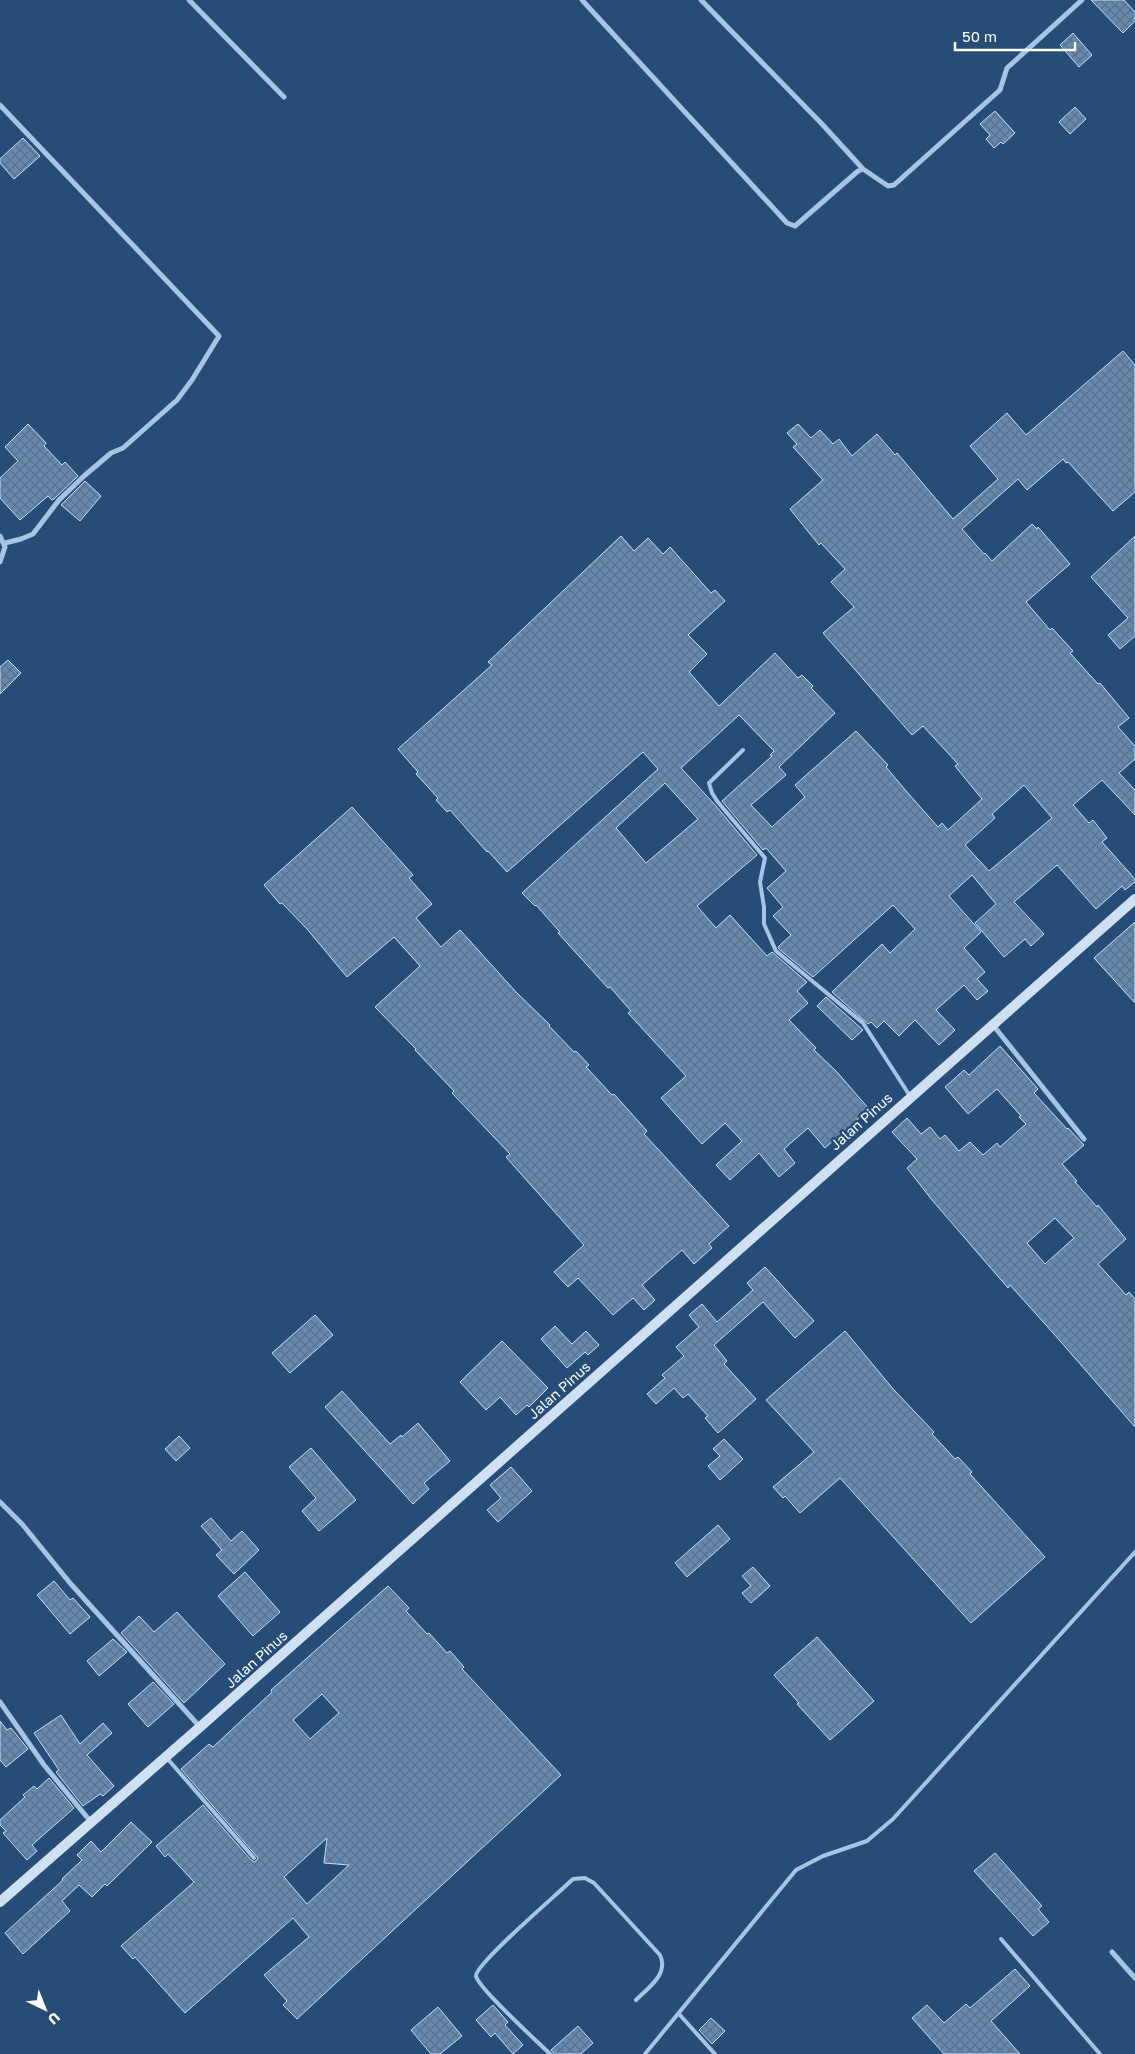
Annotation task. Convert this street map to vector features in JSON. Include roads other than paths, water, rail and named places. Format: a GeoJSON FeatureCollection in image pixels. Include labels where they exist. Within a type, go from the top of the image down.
{"type":"FeatureCollection","features":[{"type":"Feature","properties":{"kind":"street"},"geometry":{"type":"LineString","coordinates":[[190,0],[284,97]]}},
{"type":"Feature","properties":{"kind":"street"},"geometry":{"type":"LineString","coordinates":[[582,0],[787,224],[797,226],[852,174],[863,169]]}},
{"type":"Feature","properties":{"kind":"street"},"geometry":{"type":"LineString","coordinates":[[701,0],[822,124],[863,169],[888,186],[894,185],[1000,90],[1007,68],[1082,0]]}},
{"type":"Feature","properties":{"kind":"street"},"geometry":{"type":"LineString","coordinates":[[0,106],[219,336],[192,380],[177,400],[123,448],[111,453],[84,476],[59,500],[33,534],[4,543]]}},
{"type":"Feature","properties":{"kind":"street"},"geometry":{"type":"LineString","coordinates":[[0,536],[4,543],[0,562]]}},
{"type":"Feature","properties":{"kind":"street","name":"Jalan Pinus"},"geometry":{"type":"LineString","coordinates":[[0,1902],[1135,899]]}},
{"type":"Feature","properties":{"kind":"street"},"geometry":{"type":"LineString","coordinates":[[993,1025],[1084,1139]]}},
{"type":"Feature","properties":{"kind":"street"},"geometry":{"type":"LineString","coordinates":[[0,1502],[22,1524],[70,1583],[200,1727]]}},
{"type":"Feature","properties":{"kind":"street"},"geometry":{"type":"LineString","coordinates":[[0,1702],[44,1765],[91,1822]]}},
{"type":"Feature","properties":{"kind":"street"},"geometry":{"type":"LineString","coordinates":[[1112,1952],[1135,1978]]}},
{"type":"Feature","properties":{"kind":"lane"},"geometry":{"type":"LineString","coordinates":[[743,750],[709,783],[717,801],[765,858],[760,882],[764,907],[764,924],[776,952],[863,1023],[910,1096]]}},
{"type":"Feature","properties":{"kind":"lane"},"geometry":{"type":"LineString","coordinates":[[645,2054],[796,1870],[822,1856],[867,1842],[893,1819],[1135,1552]]}},
{"type":"Feature","properties":{"kind":"lane"},"geometry":{"type":"LineString","coordinates":[[166,1757],[254,1858]]}},
{"type":"Feature","properties":{"kind":"lane"},"geometry":{"type":"LineString","coordinates":[[550,2054],[488,1994],[476,1975],[478,1969],[503,1944],[573,1879],[585,1878],[594,1883],[660,1955],[664,1967],[660,1976],[636,2000]]}},
{"type":"Feature","properties":{"kind":"lane"},"geometry":{"type":"LineString","coordinates":[[1001,1939],[1100,2054]]}},
{"type":"Feature","properties":{"kind":"lane"},"geometry":{"type":"LineString","coordinates":[[679,2014],[715,2054]]}}]}
